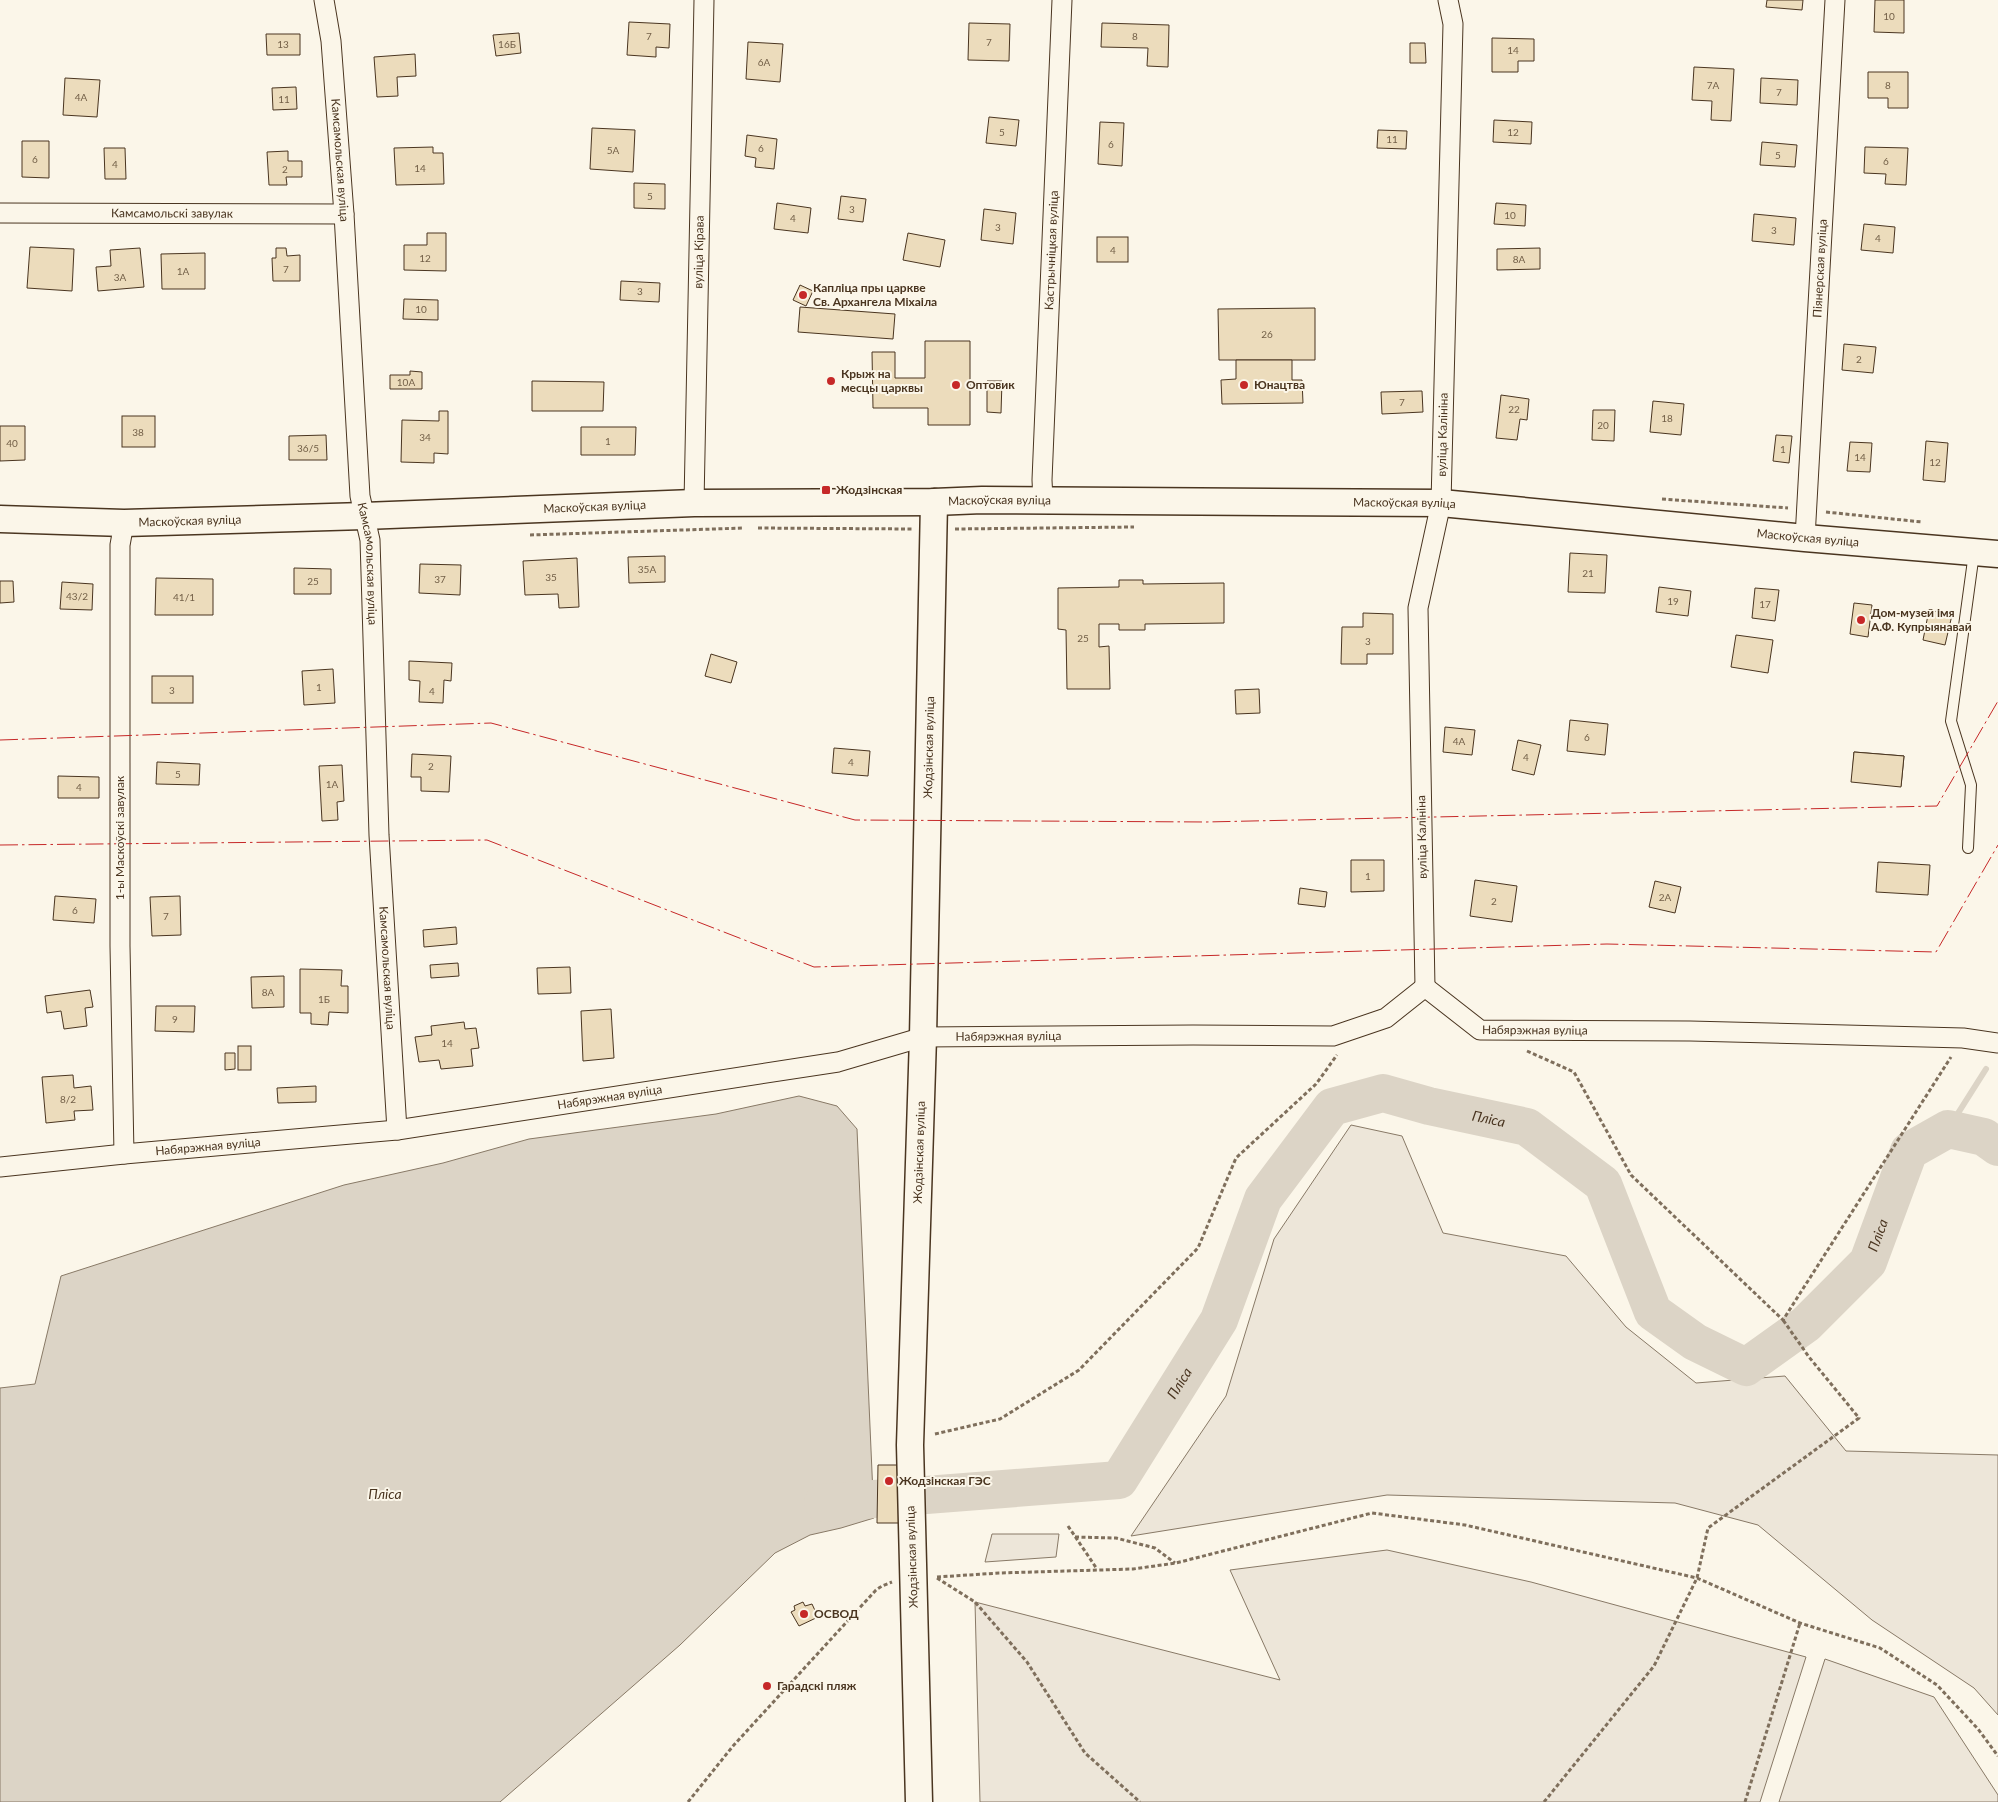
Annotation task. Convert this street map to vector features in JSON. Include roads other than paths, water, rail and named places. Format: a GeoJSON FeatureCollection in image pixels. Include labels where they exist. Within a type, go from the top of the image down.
{"type":"FeatureCollection","features":[{"type":"Feature","properties":{"kind":"main road","name":"Маскоўская вуліца"},"geometry":{"type":"LineString","coordinates":[[0,519],[124,523],[694,503],[1043,500],[1441,503],[1804,538],[1986,553]]}},
{"type":"Feature","properties":{"kind":"main road","name":"Жодзінская вуліца"},"geometry":{"type":"LineString","coordinates":[[919,1802],[924,1576],[910,1517],[910,1445],[923,1037],[934,502]]}},
{"type":"Feature","properties":{"kind":"street","name":"Камсамольская вуліца"},"geometry":{"type":"LineString","coordinates":[[324,0],[331,41],[344,214],[360,496],[370,540],[379,835],[397,1130]]}},
{"type":"Feature","properties":{"kind":"street","name":"вуліца Кірава"},"geometry":{"type":"LineString","coordinates":[[694,503],[704,0]]}},
{"type":"Feature","properties":{"kind":"street","name":"Кастрычніцкая вуліца"},"geometry":{"type":"LineString","coordinates":[[1043,500],[1042,480],[1062,0]]}},
{"type":"Feature","properties":{"kind":"street","name":"вуліца Калініна"},"geometry":{"type":"LineString","coordinates":[[1425,987],[1418,608],[1441,503],[1453,24],[1448,0]]}},
{"type":"Feature","properties":{"kind":"street","name":"Піянерская вуліца"},"geometry":{"type":"LineString","coordinates":[[1804,538],[1834,0]]}},
{"type":"Feature","properties":{"kind":"street","name":"Камсамольскі завулак"},"geometry":{"type":"LineString","coordinates":[[0,213],[344,214]]}},
{"type":"Feature","properties":{"kind":"street","name":"1-ы Маскоўскі завулак"},"geometry":{"type":"LineString","coordinates":[[124,523],[120,545],[120,946],[124,1154]]}},
{"type":"Feature","properties":{"kind":"street","name":"Набярэжная вуліца"},"geometry":{"type":"LineString","coordinates":[[0,1167],[397,1130],[838,1062],[923,1037],[1333,1036],[1386,1018],[1425,987],[1480,1030],[1690,1031],[1963,1038],[1998,1043]]}},
{"type":"Feature","properties":{"kind":"lane"},"geometry":{"type":"LineString","coordinates":[[1968,848],[1971,785],[1951,720],[1972,573],[1986,553]]}},
{"type":"Feature","properties":{"kind":"water","name":"Пліса"},"geometry":{"type":"Polygon","coordinates":[[[799,1096],[837,1106],[857,1129],[874,1518],[810,1535],[775,1553],[680,1645],[500,1802],[0,1802],[0,1388],[35,1384],[61,1276],[344,1185],[443,1163],[529,1139],[716,1114],[799,1096]]]}},
{"type":"Feature","properties":{"kind":"waterway"},"geometry":{"type":"LineString","coordinates":[[1948,1129],[1986,1069]]}},
{"type":"Feature","properties":{"kind":"waterway","name":"Пліса"},"geometry":{"type":"LineString","coordinates":[[823,1503],[1119,1480],[1219,1320],[1263,1199],[1332,1107],[1383,1093],[1429,1106],[1527,1127],[1603,1184],[1653,1312],[1695,1342],[1746,1367],[1806,1324],[1868,1262],[1909,1151],[1948,1129],[1984,1137],[1998,1147]]}},
{"type":"Feature","properties":{"kind":"place","name":"Капліца пры царкве Св. Архангела Міхаіла"},"geometry":{"type":"Point","coordinates":[803,295]}},
{"type":"Feature","properties":{"kind":"place","name":"Крыж на месцы царквы"},"geometry":{"type":"Point","coordinates":[831,381]}},
{"type":"Feature","properties":{"kind":"place","name":"Оптовик"},"geometry":{"type":"Point","coordinates":[956,385]}},
{"type":"Feature","properties":{"kind":"place","name":"Юнацтва"},"geometry":{"type":"Point","coordinates":[1244,385]}},
{"type":"Feature","properties":{"kind":"place","name":"Жодзінская"},"geometry":{"type":"Point","coordinates":[826,490]}},
{"type":"Feature","properties":{"kind":"place","name":"Дом-музей імя А.Ф. Купрыянавай"},"geometry":{"type":"Point","coordinates":[1861,620]}},
{"type":"Feature","properties":{"kind":"place","name":"Жодзінская ГЭС"},"geometry":{"type":"Point","coordinates":[889,1481]}},
{"type":"Feature","properties":{"kind":"place","name":"ОСВОД"},"geometry":{"type":"Point","coordinates":[804,1614]}},
{"type":"Feature","properties":{"kind":"place","name":"Гарадскі пляж"},"geometry":{"type":"Point","coordinates":[767,1686]}}]}
